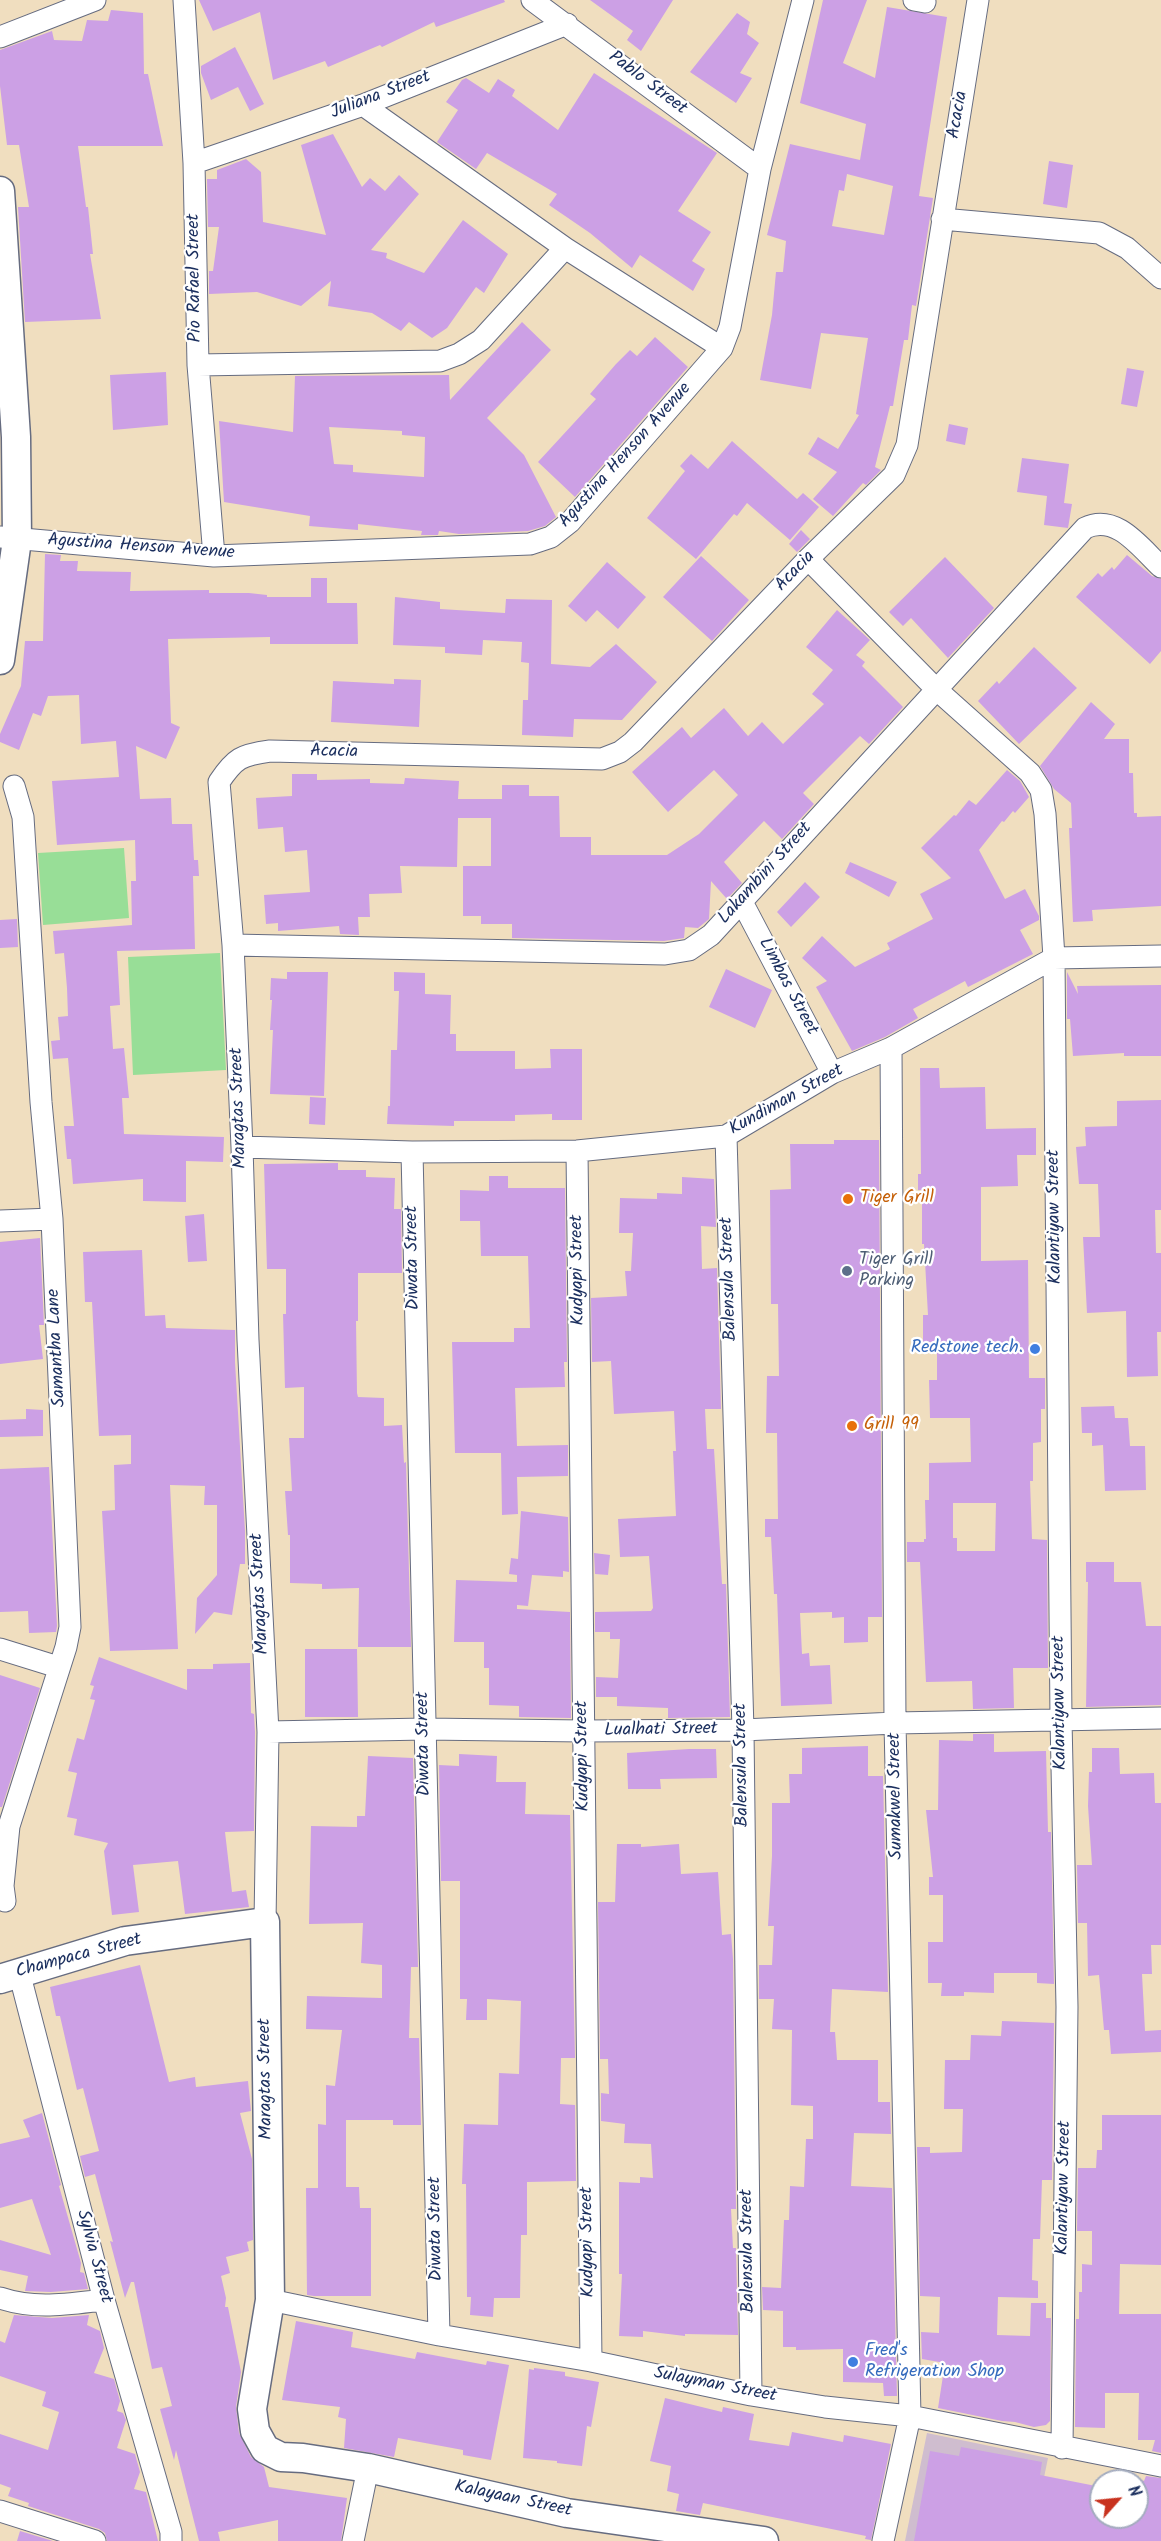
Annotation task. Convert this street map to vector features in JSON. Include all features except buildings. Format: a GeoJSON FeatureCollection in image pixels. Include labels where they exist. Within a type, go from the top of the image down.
{"type":"FeatureCollection","features":[{"type":"Feature","properties":{"kind":"street"},"geometry":{"type":"LineString","coordinates":[[0,38],[95,0]]}},
{"type":"Feature","properties":{"kind":"street","name":"Pio Rafael Street"},"geometry":{"type":"LineString","coordinates":[[184,0],[194,164],[198,365],[214,556]]}},
{"type":"Feature","properties":{"kind":"street","name":"Pablo Street"},"geometry":{"type":"LineString","coordinates":[[532,0],[760,169]]}},
{"type":"Feature","properties":{"kind":"street","name":"Agustina Henson Avenue"},"geometry":{"type":"LineString","coordinates":[[8,538],[214,556],[530,544],[551,537],[570,522],[722,348],[730,327],[760,169],[803,0]]}},
{"type":"Feature","properties":{"kind":"street","name":"Acacia"},"geometry":{"type":"LineString","coordinates":[[254,753],[270,751],[602,759],[620,752],[633,742],[808,559],[894,475],[907,445],[978,0]]}},
{"type":"Feature","properties":{"kind":"street","name":"Juliana Street"},"geometry":{"type":"LineString","coordinates":[[194,164],[363,105],[567,24]]}},
{"type":"Feature","properties":{"kind":"street"},"geometry":{"type":"LineString","coordinates":[[363,105],[565,248],[722,348]]}},
{"type":"Feature","properties":{"kind":"street"},"geometry":{"type":"LineString","coordinates":[[0,191],[16,437],[0,660]]}},
{"type":"Feature","properties":{"kind":"street"},"geometry":{"type":"LineString","coordinates":[[942,219],[1099,233],[1127,248],[1161,278]]}},
{"type":"Feature","properties":{"kind":"street"},"geometry":{"type":"LineString","coordinates":[[198,365],[440,361],[459,354],[482,340],[565,248]]}},
{"type":"Feature","properties":{"kind":"street","name":"Lakambini Street"},"geometry":{"type":"LineString","coordinates":[[233,945],[665,954],[689,950],[700,944],[742,902],[1085,528],[1095,523],[1113,525],[1161,567]]}},
{"type":"Feature","properties":{"kind":"street","name":"Kalantiyaw Street"},"geometry":{"type":"LineString","coordinates":[[808,559],[937,690],[1030,773],[1041,790],[1045,814],[1054,958],[1061,1719],[1067,2007],[1062,2448]]}},
{"type":"Feature","properties":{"kind":"street","name":"Maragtas Street"},"geometry":{"type":"LineString","coordinates":[[254,753],[232,762],[219,782],[233,945],[248,1340],[268,1732],[265,1922],[270,2300],[252,2409],[255,2431],[265,2449]]}},
{"type":"Feature","properties":{"kind":"street","name":"Samantha Lane"},"geometry":{"type":"LineString","coordinates":[[5,1901],[3,1886],[9,1826],[66,1647],[70,1627],[52,1219],[41,1102],[23,817],[14,786]]}},
{"type":"Feature","properties":{"kind":"street","name":"Limbas Street"},"geometry":{"type":"LineString","coordinates":[[742,902],[832,1073]]}},
{"type":"Feature","properties":{"kind":"street","name":"Kundiman Street"},"geometry":{"type":"LineString","coordinates":[[242,1147],[412,1152],[577,1151],[726,1136],[832,1073],[891,1048],[1054,958],[1161,956]]}},
{"type":"Feature","properties":{"kind":"street","name":"Sumakwel Street"},"geometry":{"type":"LineString","coordinates":[[882,2541],[910,2416],[895,1723],[891,1048]]}},
{"type":"Feature","properties":{"kind":"street","name":"Balensula Street"},"geometry":{"type":"LineString","coordinates":[[726,1136],[743,1730],[751,2395]]}},
{"type":"Feature","properties":{"kind":"street","name":"Kudyapi Street"},"geometry":{"type":"LineString","coordinates":[[577,1151],[591,2361]]}},
{"type":"Feature","properties":{"kind":"street","name":"Diwata Street"},"geometry":{"type":"LineString","coordinates":[[412,1152],[439,2335]]}},
{"type":"Feature","properties":{"kind":"street"},"geometry":{"type":"LineString","coordinates":[[0,1221],[52,1219]]}},
{"type":"Feature","properties":{"kind":"street"},"geometry":{"type":"LineString","coordinates":[[0,1649],[58,1667]]}},
{"type":"Feature","properties":{"kind":"street","name":"Lualhati Street"},"geometry":{"type":"LineString","coordinates":[[268,1732],[425,1729],[743,1730],[895,1723],[1161,1718]]}},
{"type":"Feature","properties":{"kind":"street","name":"Champaca Street"},"geometry":{"type":"LineString","coordinates":[[9,1976],[125,1941],[265,1922]]}},
{"type":"Feature","properties":{"kind":"street","name":"Sylvia Street"},"geometry":{"type":"LineString","coordinates":[[9,1976],[171,2532],[171,2541]]}},
{"type":"Feature","properties":{"kind":"street"},"geometry":{"type":"LineString","coordinates":[[0,2298],[46,2307],[104,2300]]}},
{"type":"Feature","properties":{"kind":"street","name":"Sulayman Street"},"geometry":{"type":"LineString","coordinates":[[270,2300],[439,2335],[591,2361],[751,2395],[825,2407],[910,2416],[1161,2466]]}},
{"type":"Feature","properties":{"kind":"street","name":"Kalayaan Street"},"geometry":{"type":"LineString","coordinates":[[265,2449],[281,2457],[368,2468],[567,2513],[764,2541]]}},
{"type":"Feature","properties":{"kind":"street"},"geometry":{"type":"LineString","coordinates":[[353,2541],[368,2468]]}},
{"type":"Feature","properties":{"kind":"street"},"geometry":{"type":"LineString","coordinates":[[0,2511],[95,2541]]}},
{"type":"Feature","properties":{"kind":"shaded area"},"geometry":{"type":"Polygon","coordinates":[[[927,2433],[1048,2458],[1031,2541],[905,2541],[927,2433]]]}},
{"type":"Feature","properties":{"kind":"green space"},"geometry":{"type":"Polygon","coordinates":[[[124,848],[129,918],[43,925],[38,853],[124,848]]]}},
{"type":"Feature","properties":{"kind":"green space"},"geometry":{"type":"Polygon","coordinates":[[[220,953],[226,1070],[133,1075],[128,957],[220,953]]]}},
{"type":"Feature","properties":{"kind":"place","name":"Tiger Grill"},"geometry":{"type":"Point","coordinates":[848,1199]}},
{"type":"Feature","properties":{"kind":"place","name":"Tiger Grill Parking"},"geometry":{"type":"Point","coordinates":[847,1271]}},
{"type":"Feature","properties":{"kind":"place","name":"Redstone tech."},"geometry":{"type":"Point","coordinates":[1035,1349]}},
{"type":"Feature","properties":{"kind":"place","name":"Grill 99"},"geometry":{"type":"Point","coordinates":[852,1426]}},
{"type":"Feature","properties":{"kind":"place","name":"Fred's Refrigeration Shop"},"geometry":{"type":"Point","coordinates":[853,2362]}}]}
